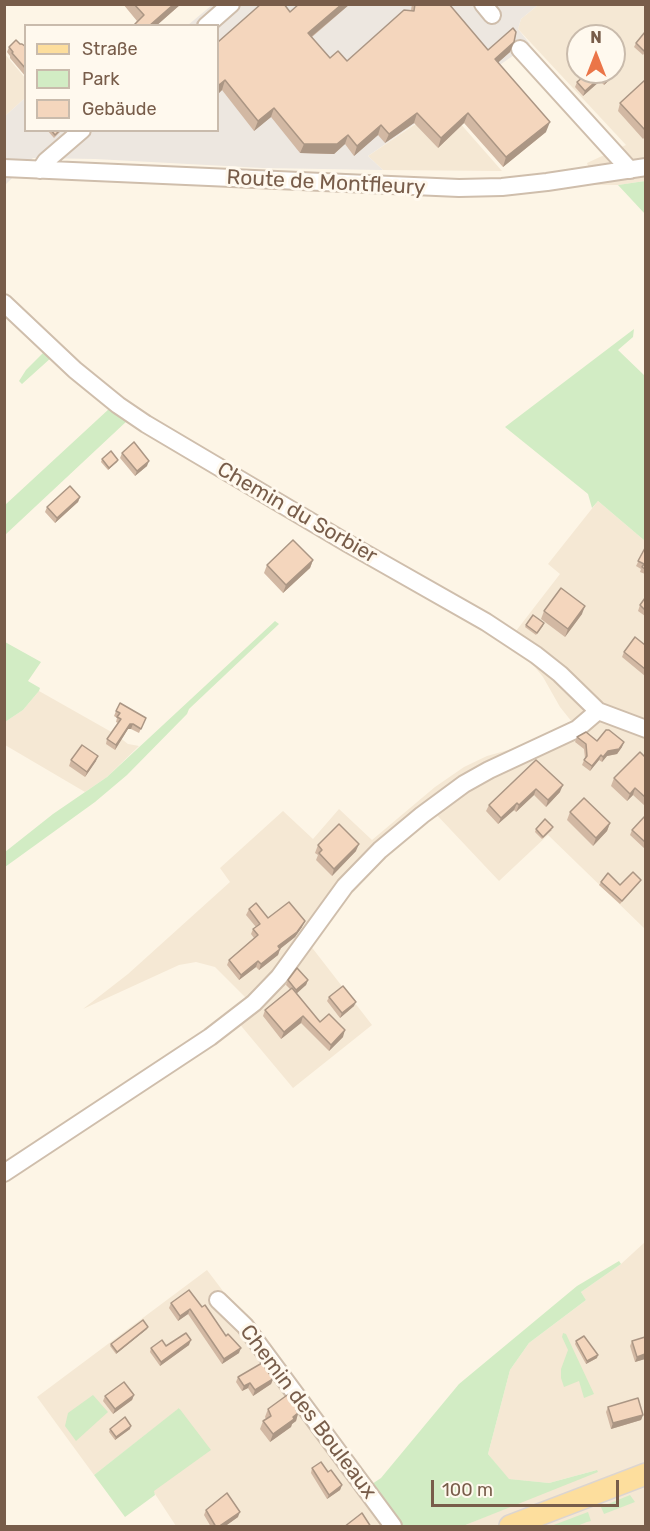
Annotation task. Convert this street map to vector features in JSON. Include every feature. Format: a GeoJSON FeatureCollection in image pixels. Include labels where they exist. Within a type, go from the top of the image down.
{"type":"FeatureCollection","features":[{"type":"Feature","properties":{"kind":"main road"},"geometry":{"type":"LineString","coordinates":[[510,1527],[645,1474]]}},
{"type":"Feature","properties":{"kind":"street"},"geometry":{"type":"LineString","coordinates":[[208,24],[231,4]]}},
{"type":"Feature","properties":{"kind":"street"},"geometry":{"type":"LineString","coordinates":[[520,49],[638,169]]}},
{"type":"Feature","properties":{"kind":"street"},"geometry":{"type":"LineString","coordinates":[[40,170],[46,161],[80,132]]}},
{"type":"Feature","properties":{"kind":"street","name":"Route de Montfleury"},"geometry":{"type":"LineString","coordinates":[[4,168],[459,188],[547,183],[638,169]]}},
{"type":"Feature","properties":{"kind":"street","name":"Chemin du Sorbier"},"geometry":{"type":"LineString","coordinates":[[4,303],[75,370],[118,405],[146,424],[337,537],[486,622],[536,655],[598,711]]}},
{"type":"Feature","properties":{"kind":"street"},"geometry":{"type":"LineString","coordinates":[[4,1173],[210,1037],[254,1003],[279,976],[345,886],[380,850],[464,784],[577,729],[598,711],[644,725]]}},
{"type":"Feature","properties":{"kind":"street","name":"Chemin des Bouleaux"},"geometry":{"type":"LineString","coordinates":[[218,1300],[245,1326],[393,1527]]}},
{"type":"Feature","properties":{"kind":"shaded area"},"geometry":{"type":"Polygon","coordinates":[[[212,5],[538,5],[521,19],[518,29],[530,44],[368,156],[383,170],[263,168],[33,158],[5,185],[5,116],[24,99],[24,132],[219,132],[219,24],[189,24],[212,5]]]}},
{"type":"Feature","properties":{"kind":"shaded area"},"geometry":{"type":"Polygon","coordinates":[[[538,5],[645,5],[645,181],[618,185],[595,185],[587,163],[626,145],[569,84],[626,84],[626,24],[566,24],[566,81],[518,29],[521,19],[538,5]]]}},
{"type":"Feature","properties":{"kind":"shaded area"},"geometry":{"type":"Polygon","coordinates":[[[4,53],[24,77],[24,99],[5,116],[4,53]]]}},
{"type":"Feature","properties":{"kind":"shaded area"},"geometry":{"type":"Polygon","coordinates":[[[444,105],[502,171],[383,170],[368,156],[444,105]]]}},
{"type":"Feature","properties":{"kind":"shaded area"},"geometry":{"type":"Polygon","coordinates":[[[598,501],[645,541],[645,929],[548,835],[499,881],[434,812],[352,887],[310,945],[372,1025],[293,1088],[232,1015],[241,1009],[246,998],[215,967],[196,962],[179,965],[83,1009],[128,974],[230,882],[220,868],[283,811],[313,839],[339,809],[372,840],[435,787],[464,767],[487,756],[526,745],[572,722],[534,666],[512,649],[516,631],[560,574],[548,564],[598,501]]]}},
{"type":"Feature","properties":{"kind":"shaded area"},"geometry":{"type":"Polygon","coordinates":[[[39,691],[115,734],[128,744],[139,746],[107,777],[85,792],[5,745],[5,722],[23,710],[39,691]]]}},
{"type":"Feature","properties":{"kind":"shaded area"},"geometry":{"type":"Polygon","coordinates":[[[645,1242],[645,1526],[463,1526],[597,1470],[549,1483],[508,1479],[488,1454],[510,1370],[529,1343],[586,1300],[581,1292],[621,1264],[645,1242]]]}},
{"type":"Feature","properties":{"kind":"shaded area"},"geometry":{"type":"Polygon","coordinates":[[[207,1270],[400,1526],[176,1526],[153,1491],[180,1408],[94,1475],[37,1397],[207,1270]]]}},
{"type":"Feature","properties":{"kind":"green space"},"geometry":{"type":"Polygon","coordinates":[[[646,181],[645,214],[618,185],[646,181]]]}},
{"type":"Feature","properties":{"kind":"green space"},"geometry":{"type":"Polygon","coordinates":[[[634,329],[633,337],[618,350],[645,376],[645,541],[598,501],[592,508],[588,494],[505,427],[634,329]]]}},
{"type":"Feature","properties":{"kind":"green space"},"geometry":{"type":"Polygon","coordinates":[[[46,350],[52,357],[22,384],[19,381],[26,370],[46,350]]]}},
{"type":"Feature","properties":{"kind":"green space"},"geometry":{"type":"Polygon","coordinates":[[[110,408],[128,420],[5,535],[5,505],[110,408]]]}},
{"type":"Feature","properties":{"kind":"green space"},"geometry":{"type":"Polygon","coordinates":[[[275,621],[279,624],[189,709],[187,714],[127,775],[95,802],[5,867],[5,852],[53,814],[107,777],[275,621]]]}},
{"type":"Feature","properties":{"kind":"green space"},"geometry":{"type":"Polygon","coordinates":[[[5,642],[41,662],[28,681],[40,688],[39,691],[23,710],[5,722],[5,642]]]}},
{"type":"Feature","properties":{"kind":"green space"},"geometry":{"type":"Polygon","coordinates":[[[619,1261],[621,1264],[581,1292],[586,1300],[529,1343],[510,1370],[488,1454],[509,1479],[549,1483],[597,1470],[598,1472],[463,1526],[400,1526],[369,1486],[381,1478],[459,1384],[577,1286],[619,1261]]]}},
{"type":"Feature","properties":{"kind":"green space"},"geometry":{"type":"Polygon","coordinates":[[[563,1333],[566,1334],[594,1394],[584,1398],[579,1381],[564,1387],[561,1369],[568,1350],[562,1337],[563,1333]]]}},
{"type":"Feature","properties":{"kind":"green space"},"geometry":{"type":"Polygon","coordinates":[[[93,1395],[108,1412],[76,1441],[65,1426],[68,1413],[93,1395]]]}},
{"type":"Feature","properties":{"kind":"green space"},"geometry":{"type":"Polygon","coordinates":[[[179,1408],[211,1450],[154,1491],[155,1495],[125,1517],[94,1475],[179,1408]]]}},
{"type":"Feature","properties":{"kind":"green space"},"geometry":{"type":"Polygon","coordinates":[[[630,1495],[635,1502],[604,1514],[601,1507],[630,1495]]]}},
{"type":"Feature","properties":{"kind":"green space"},"geometry":{"type":"Polygon","coordinates":[[[588,1512],[591,1521],[577,1526],[551,1526],[588,1512]]]}},
{"type":"Feature","properties":{"kind":"building"},"geometry":{"type":"Polygon","coordinates":[[[134,4],[174,4],[151,24],[135,24],[144,15],[134,4]]]}},
{"type":"Feature","properties":{"kind":"building"},"geometry":{"type":"Polygon","coordinates":[[[261,4],[284,4],[290,12],[299,4],[342,4],[308,33],[330,58],[338,51],[347,61],[404,10],[414,11],[415,4],[449,4],[488,50],[513,28],[516,32],[514,42],[495,59],[550,122],[506,157],[468,113],[441,138],[417,113],[389,134],[381,125],[357,146],[348,135],[337,144],[304,144],[274,108],[258,121],[225,80],[219,85],[219,41],[261,4]]]}},
{"type":"Feature","properties":{"kind":"building"},"geometry":{"type":"Polygon","coordinates":[[[645,32],[645,49],[644,51],[636,43],[645,32]]]}},
{"type":"Feature","properties":{"kind":"building"},"geometry":{"type":"Polygon","coordinates":[[[16,40],[24,46],[24,67],[12,53],[9,47],[16,40]]]}},
{"type":"Feature","properties":{"kind":"building"},"geometry":{"type":"Polygon","coordinates":[[[645,80],[645,130],[620,103],[645,80]]]}},
{"type":"Feature","properties":{"kind":"building"},"geometry":{"type":"Polygon","coordinates":[[[579,84],[593,84],[585,91],[579,84]]]}},
{"type":"Feature","properties":{"kind":"building"},"geometry":{"type":"Polygon","coordinates":[[[134,442],[149,461],[137,471],[122,453],[134,442]]]}},
{"type":"Feature","properties":{"kind":"building"},"geometry":{"type":"Polygon","coordinates":[[[111,451],[118,460],[109,468],[102,459],[111,451]]]}},
{"type":"Feature","properties":{"kind":"building"},"geometry":{"type":"Polygon","coordinates":[[[70,486],[80,497],[57,518],[47,507],[70,486]]]}},
{"type":"Feature","properties":{"kind":"building"},"geometry":{"type":"Polygon","coordinates":[[[293,540],[313,560],[286,585],[267,565],[293,540]]]}},
{"type":"Feature","properties":{"kind":"building"},"geometry":{"type":"Polygon","coordinates":[[[645,548],[645,569],[642,567],[644,564],[638,561],[645,548]]]}},
{"type":"Feature","properties":{"kind":"building"},"geometry":{"type":"Polygon","coordinates":[[[561,588],[585,606],[568,629],[544,611],[561,588]]]}},
{"type":"Feature","properties":{"kind":"building"},"geometry":{"type":"Polygon","coordinates":[[[645,598],[645,610],[640,605],[645,598]]]}},
{"type":"Feature","properties":{"kind":"building"},"geometry":{"type":"Polygon","coordinates":[[[533,615],[544,623],[537,633],[526,625],[533,615]]]}},
{"type":"Feature","properties":{"kind":"building"},"geometry":{"type":"Polygon","coordinates":[[[635,637],[645,645],[645,669],[624,652],[635,637]]]}},
{"type":"Feature","properties":{"kind":"building"},"geometry":{"type":"Polygon","coordinates":[[[120,703],[146,718],[141,729],[130,724],[116,745],[107,739],[121,719],[117,717],[120,713],[116,711],[120,703]]]}},
{"type":"Feature","properties":{"kind":"building"},"geometry":{"type":"Polygon","coordinates":[[[606,730],[624,742],[619,749],[608,751],[603,757],[601,755],[592,766],[584,760],[587,756],[586,744],[577,737],[586,732],[597,741],[606,730]]]}},
{"type":"Feature","properties":{"kind":"building"},"geometry":{"type":"Polygon","coordinates":[[[82,745],[98,756],[87,772],[71,760],[82,745]]]}},
{"type":"Feature","properties":{"kind":"building"},"geometry":{"type":"Polygon","coordinates":[[[640,752],[645,757],[645,797],[635,788],[630,794],[614,778],[640,752]]]}},
{"type":"Feature","properties":{"kind":"building"},"geometry":{"type":"Polygon","coordinates":[[[536,760],[563,785],[548,800],[536,789],[501,818],[489,805],[536,760]]]}},
{"type":"Feature","properties":{"kind":"building"},"geometry":{"type":"Polygon","coordinates":[[[584,798],[610,823],[596,838],[570,812],[584,798]]]}},
{"type":"Feature","properties":{"kind":"building"},"geometry":{"type":"Polygon","coordinates":[[[645,816],[645,842],[632,830],[645,816]]]}},
{"type":"Feature","properties":{"kind":"building"},"geometry":{"type":"Polygon","coordinates":[[[545,819],[553,827],[543,837],[536,829],[545,819]]]}},
{"type":"Feature","properties":{"kind":"building"},"geometry":{"type":"Polygon","coordinates":[[[339,824],[359,844],[334,869],[319,853],[322,850],[318,845],[339,824]]]}},
{"type":"Feature","properties":{"kind":"building"},"geometry":{"type":"Polygon","coordinates":[[[633,872],[641,880],[622,901],[601,882],[608,873],[620,885],[633,872]]]}},
{"type":"Feature","properties":{"kind":"building"},"geometry":{"type":"Polygon","coordinates":[[[289,902],[305,921],[297,932],[278,946],[280,949],[261,964],[258,961],[241,975],[229,960],[258,935],[253,929],[260,924],[249,909],[256,903],[268,918],[289,902]]]}},
{"type":"Feature","properties":{"kind":"building"},"geometry":{"type":"Polygon","coordinates":[[[297,968],[308,980],[296,990],[288,980],[297,968]]]}},
{"type":"Feature","properties":{"kind":"building"},"geometry":{"type":"Polygon","coordinates":[[[343,986],[356,1002],[342,1013],[329,997],[343,986]]]}},
{"type":"Feature","properties":{"kind":"building"},"geometry":{"type":"Polygon","coordinates":[[[292,988],[320,1022],[329,1014],[345,1030],[331,1045],[303,1016],[284,1032],[265,1010],[292,988]]]}},
{"type":"Feature","properties":{"kind":"building"},"geometry":{"type":"Polygon","coordinates":[[[189,1290],[202,1307],[205,1305],[226,1336],[228,1334],[241,1348],[224,1359],[190,1309],[180,1316],[171,1303],[189,1290]]]}},
{"type":"Feature","properties":{"kind":"building"},"geometry":{"type":"Polygon","coordinates":[[[143,1320],[148,1327],[117,1352],[111,1344],[143,1320]]]}},
{"type":"Feature","properties":{"kind":"building"},"geometry":{"type":"Polygon","coordinates":[[[186,1333],[191,1340],[161,1362],[151,1348],[162,1340],[166,1346],[186,1333]]]}},
{"type":"Feature","properties":{"kind":"building"},"geometry":{"type":"Polygon","coordinates":[[[584,1336],[598,1355],[587,1361],[576,1341],[584,1336]]]}},
{"type":"Feature","properties":{"kind":"building"},"geometry":{"type":"Polygon","coordinates":[[[645,1337],[645,1354],[637,1357],[632,1341],[645,1337]]]}},
{"type":"Feature","properties":{"kind":"building"},"geometry":{"type":"Polygon","coordinates":[[[262,1363],[273,1379],[255,1390],[250,1383],[244,1386],[238,1377],[262,1363]]]}},
{"type":"Feature","properties":{"kind":"building"},"geometry":{"type":"Polygon","coordinates":[[[124,1382],[134,1395],[115,1409],[105,1396],[124,1382]]]}},
{"type":"Feature","properties":{"kind":"building"},"geometry":{"type":"Polygon","coordinates":[[[290,1393],[300,1406],[296,1410],[298,1413],[293,1417],[294,1419],[273,1434],[263,1421],[271,1416],[268,1409],[290,1393]]]}},
{"type":"Feature","properties":{"kind":"building"},"geometry":{"type":"Polygon","coordinates":[[[638,1398],[643,1415],[613,1423],[608,1407],[638,1398]]]}},
{"type":"Feature","properties":{"kind":"building"},"geometry":{"type":"Polygon","coordinates":[[[125,1417],[131,1426],[116,1437],[110,1429],[125,1417]]]}},
{"type":"Feature","properties":{"kind":"building"},"geometry":{"type":"Polygon","coordinates":[[[321,1462],[328,1472],[331,1470],[342,1485],[329,1495],[312,1468],[321,1462]]]}},
{"type":"Feature","properties":{"kind":"building"},"geometry":{"type":"Polygon","coordinates":[[[227,1493],[240,1512],[216,1527],[206,1510],[227,1493]]]}},
{"type":"Feature","properties":{"kind":"building"},"geometry":{"type":"Polygon","coordinates":[[[362,1513],[371,1527],[344,1527],[362,1513]]]}}]}
